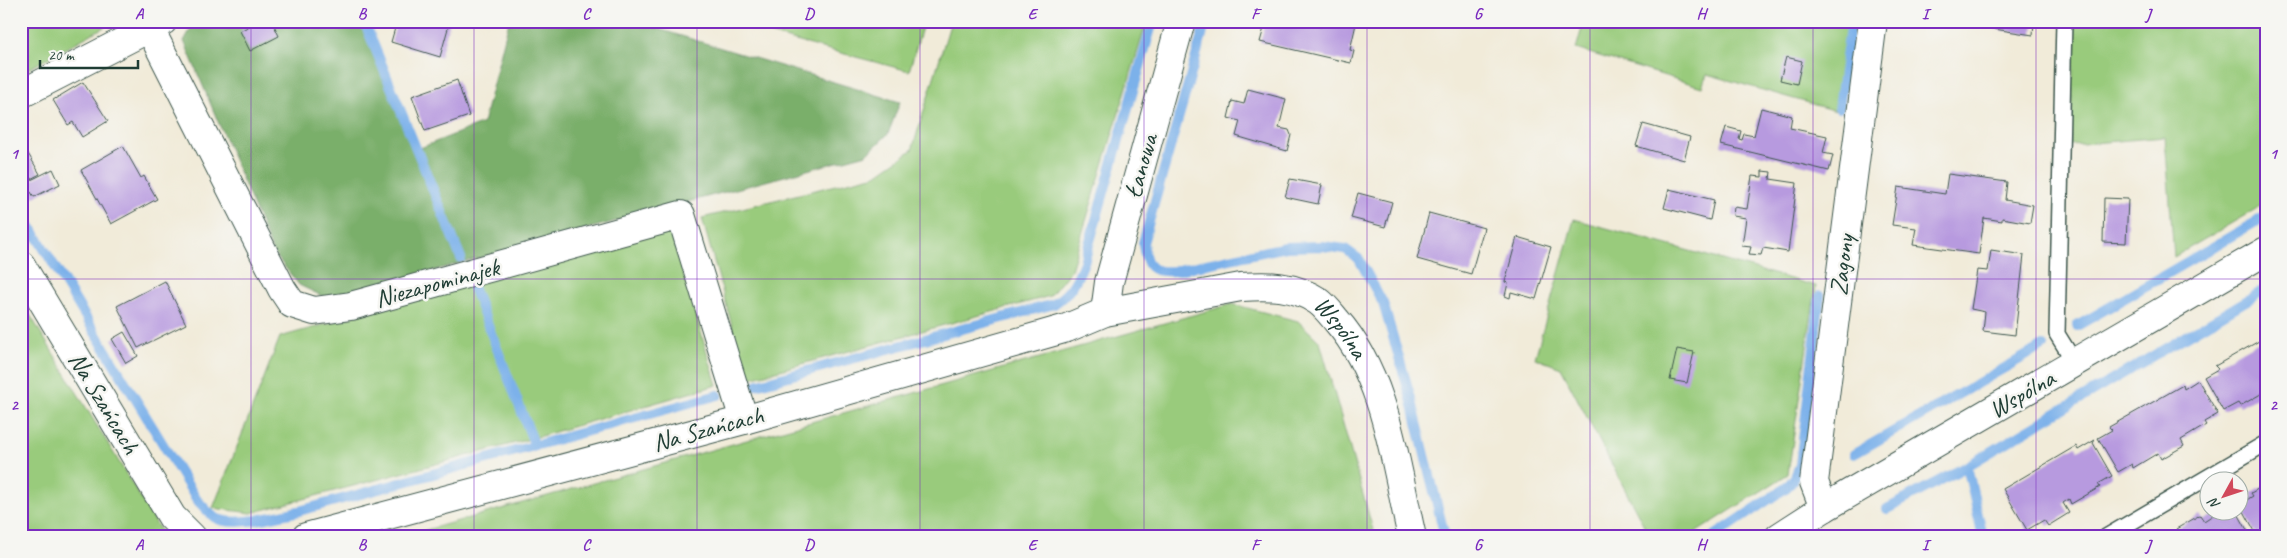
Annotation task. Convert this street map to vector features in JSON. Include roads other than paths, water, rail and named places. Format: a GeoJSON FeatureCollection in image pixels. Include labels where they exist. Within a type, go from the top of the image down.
{"type":"FeatureCollection","features":[{"type":"Feature","properties":{"kind":"street","name":"Łanowa"},"geometry":{"type":"LineString","coordinates":[[1105,312],[1109,282],[1182,21]]}},
{"type":"Feature","properties":{"kind":"street","name":"Zagony"},"geometry":{"type":"LineString","coordinates":[[1824,508],[1814,482],[1874,21]]}},
{"type":"Feature","properties":{"kind":"street"},"geometry":{"type":"LineString","coordinates":[[21,94],[153,24]]}},
{"type":"Feature","properties":{"kind":"street","name":"Niezapominajek"},"geometry":{"type":"LineString","coordinates":[[153,24],[282,289],[292,304],[314,311],[351,306],[681,215],[744,420]]}},
{"type":"Feature","properties":{"kind":"street","name":"Wspólna"},"geometry":{"type":"LineString","coordinates":[[1778,537],[1824,508],[2266,251]]}},
{"type":"Feature","properties":{"kind":"street","name":"Na Szańcach"},"geometry":{"type":"LineString","coordinates":[[21,265],[172,517],[192,537]]}},
{"type":"Feature","properties":{"kind":"street","name":"Wspólna"},"geometry":{"type":"LineString","coordinates":[[1105,312],[1241,287],[1263,285],[1283,287],[1318,301],[1348,334],[1369,371],[1383,408],[1412,537]]}},
{"type":"Feature","properties":{"kind":"street","name":"Na Szańcach"},"geometry":{"type":"LineString","coordinates":[[306,537],[744,420],[1066,328],[1105,312]]}},
{"type":"Feature","properties":{"kind":"lane"},"geometry":{"type":"LineString","coordinates":[[2064,21],[2057,334],[2075,363]]}},
{"type":"Feature","properties":{"kind":"lane"},"geometry":{"type":"LineString","coordinates":[[2106,537],[2266,443]]}},
{"type":"Feature","properties":{"kind":"waterway"},"geometry":{"type":"LineString","coordinates":[[364,21],[461,258]]}},
{"type":"Feature","properties":{"kind":"waterway"},"geometry":{"type":"LineString","coordinates":[[752,386],[1054,304],[1065,295],[1076,281],[1084,262],[1153,21]]}},
{"type":"Feature","properties":{"kind":"waterway"},"geometry":{"type":"LineString","coordinates":[[1206,21],[1143,243],[1148,263],[1159,271],[1174,271],[1286,247],[1323,246],[1345,249],[1359,259],[1383,303],[1412,402],[1445,537]]}},
{"type":"Feature","properties":{"kind":"waterway"},"geometry":{"type":"LineString","coordinates":[[1839,108],[1851,21]]}},
{"type":"Feature","properties":{"kind":"waterway"},"geometry":{"type":"LineString","coordinates":[[21,211],[197,500],[214,517],[222,520],[232,522],[256,520],[299,511],[718,395]]}},
{"type":"Feature","properties":{"kind":"waterway"},"geometry":{"type":"LineString","coordinates":[[2077,326],[2266,216]]}},
{"type":"Feature","properties":{"kind":"waterway"},"geometry":{"type":"LineString","coordinates":[[473,287],[535,446]]}},
{"type":"Feature","properties":{"kind":"waterway"},"geometry":{"type":"LineString","coordinates":[[1983,537],[1967,466],[2266,289]]}},
{"type":"Feature","properties":{"kind":"waterway"},"geometry":{"type":"LineString","coordinates":[[1713,537],[1787,487],[1795,477],[1800,465],[1820,296]]}},
{"type":"Feature","properties":{"kind":"waterway"},"geometry":{"type":"LineString","coordinates":[[1854,454],[2043,346]]}},
{"type":"Feature","properties":{"kind":"waterway"},"geometry":{"type":"LineString","coordinates":[[1887,509],[1967,466]]}}]}
